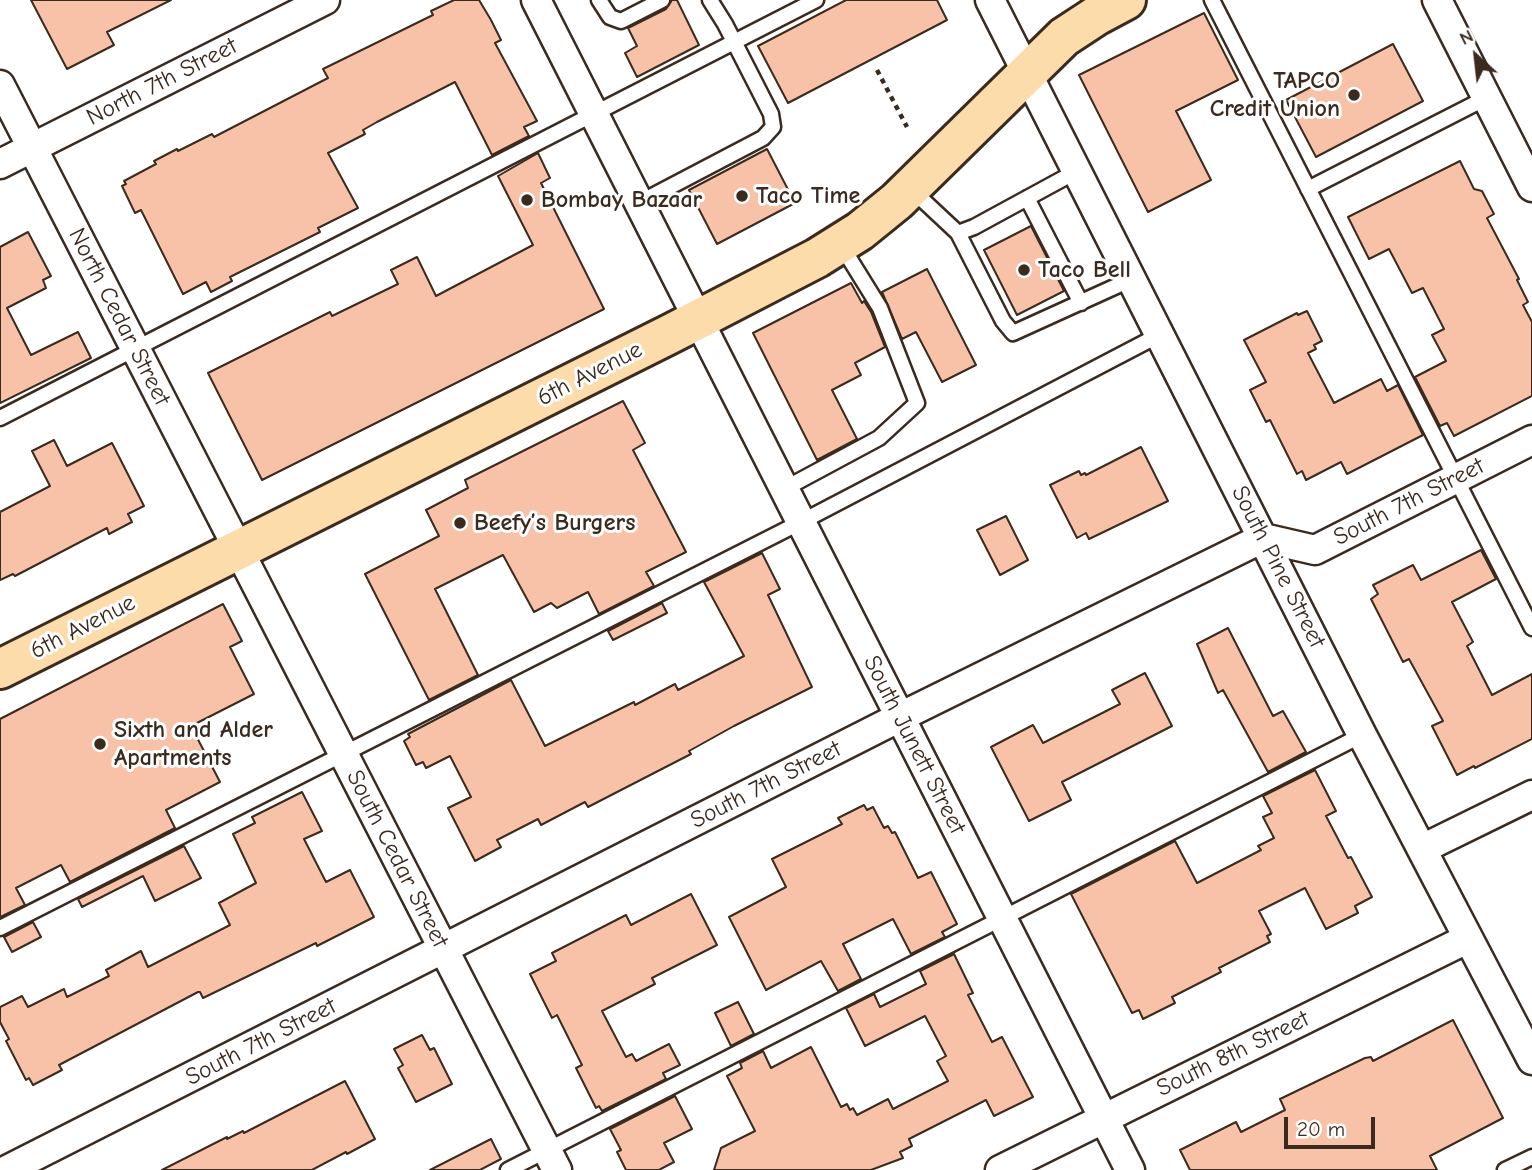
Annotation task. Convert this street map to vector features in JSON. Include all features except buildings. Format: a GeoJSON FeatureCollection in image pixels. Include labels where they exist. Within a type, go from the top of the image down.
{"type":"FeatureCollection","features":[{"type":"Feature","properties":{"kind":"main road","name":"6th Avenue"},"geometry":{"type":"LineString","coordinates":[[0,668],[698,320],[840,243],[860,231],[910,188],[1069,34],[1126,0]]}},
{"type":"Feature","properties":{"kind":"street","name":"North 7th Street"},"geometry":{"type":"LineString","coordinates":[[0,164],[325,0]]}},
{"type":"Feature","properties":{"kind":"street","name":"South Junett Street"},"geometry":{"type":"LineString","coordinates":[[536,0],[1130,1170]]}},
{"type":"Feature","properties":{"kind":"street","name":"South Pine Street"},"geometry":{"type":"LineString","coordinates":[[990,0],[1362,735],[1532,1060]]}},
{"type":"Feature","properties":{"kind":"street"},"geometry":{"type":"LineString","coordinates":[[1437,0],[1532,187]]}},
{"type":"Feature","properties":{"kind":"street","name":"North Cedar Street"},"geometry":{"type":"LineString","coordinates":[[0,85],[238,548]]}},
{"type":"Feature","properties":{"kind":"street","name":"South 7th Street"},"geometry":{"type":"LineString","coordinates":[[7,1170],[900,717],[1263,538],[1315,550],[1532,440]]}},
{"type":"Feature","properties":{"kind":"street","name":"South Cedar Street"},"geometry":{"type":"LineString","coordinates":[[238,548],[552,1160]]}},
{"type":"Feature","properties":{"kind":"street"},"geometry":{"type":"LineString","coordinates":[[1422,849],[1532,795]]}},
{"type":"Feature","properties":{"kind":"street","name":"South 8th Street"},"geometry":{"type":"LineString","coordinates":[[1000,1170],[1467,939]]}},
{"type":"Feature","properties":{"kind":"lane"},"geometry":{"type":"LineString","coordinates":[[599,0],[610,17],[621,20],[662,0]]}},
{"type":"Feature","properties":{"kind":"lane"},"geometry":{"type":"LineString","coordinates":[[639,203],[763,138],[773,127],[771,114],[710,0]]}},
{"type":"Feature","properties":{"kind":"lane"},"geometry":{"type":"LineString","coordinates":[[0,418],[816,0]]}},
{"type":"Feature","properties":{"kind":"lane"},"geometry":{"type":"LineString","coordinates":[[1212,0],[1532,628]]}},
{"type":"Feature","properties":{"kind":"lane"},"geometry":{"type":"LineString","coordinates":[[1308,189],[1486,98]]}},
{"type":"Feature","properties":{"kind":"lane"},"geometry":{"type":"LineString","coordinates":[[958,233],[1077,171]]}},
{"type":"Feature","properties":{"kind":"lane"},"geometry":{"type":"LineString","coordinates":[[910,188],[958,233],[1003,321],[1013,333],[1132,279]]}},
{"type":"Feature","properties":{"kind":"lane"},"geometry":{"type":"LineString","coordinates":[[1027,198],[1081,303]]}},
{"type":"Feature","properties":{"kind":"lane"},"geometry":{"type":"LineString","coordinates":[[785,489],[879,438],[917,403],[880,308],[840,243]]}},
{"type":"Feature","properties":{"kind":"lane"},"geometry":{"type":"LineString","coordinates":[[0,928],[801,522],[1159,335]]}},
{"type":"Feature","properties":{"kind":"lane"},"geometry":{"type":"LineString","coordinates":[[508,1170],[552,1160],[1003,919],[1362,735]]}},
{"type":"Feature","properties":{"kind":"lane"},"geometry":{"type":"LineString","coordinates":[[1505,1170],[1532,1157]]}},
{"type":"Feature","properties":{"kind":"path"},"geometry":{"type":"LineString","coordinates":[[877,70],[906,127]]}},
{"type":"Feature","properties":{"kind":"place","name":"TAPCO Credit Union"},"geometry":{"type":"Point","coordinates":[1354,95]}},
{"type":"Feature","properties":{"kind":"place","name":"Taco Time"},"geometry":{"type":"Point","coordinates":[742,196]}},
{"type":"Feature","properties":{"kind":"place","name":"Bombay Bazaar"},"geometry":{"type":"Point","coordinates":[527,200]}},
{"type":"Feature","properties":{"kind":"place","name":"Taco Bell"},"geometry":{"type":"Point","coordinates":[1024,270]}},
{"type":"Feature","properties":{"kind":"place","name":"Beefy’s Burgers"},"geometry":{"type":"Point","coordinates":[460,523]}},
{"type":"Feature","properties":{"kind":"place","name":"Sixth and Alder Apartments"},"geometry":{"type":"Point","coordinates":[100,744]}}]}
